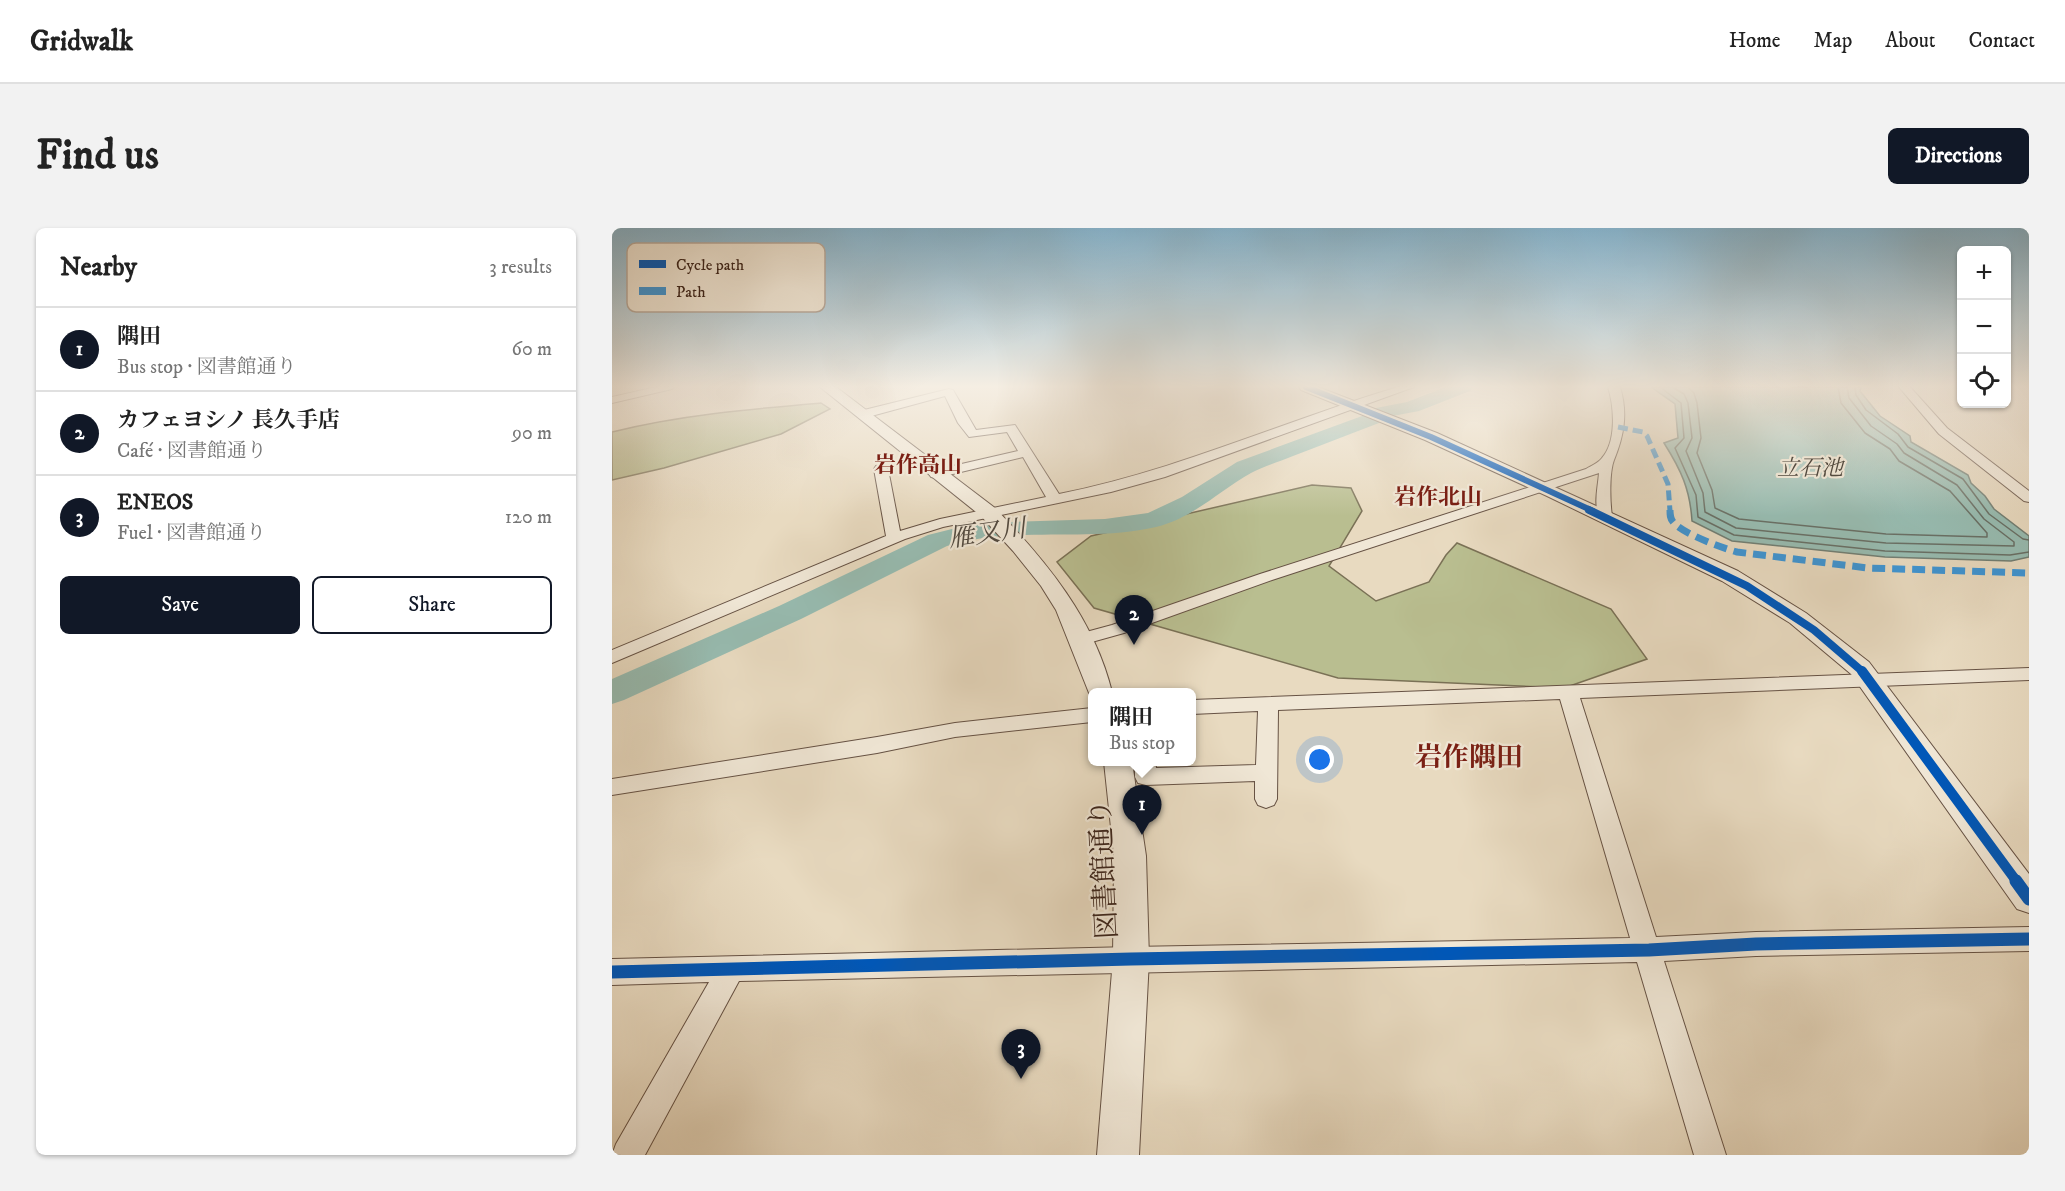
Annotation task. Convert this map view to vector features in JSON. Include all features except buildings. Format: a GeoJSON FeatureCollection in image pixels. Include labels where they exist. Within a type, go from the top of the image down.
{"type":"FeatureCollection","features":[{"type":"Feature","properties":{"kind":"street"},"geometry":{"type":"LineString","coordinates":[[884,430],[999,524],[1049,583],[1066,608],[1081,639],[1098,688]]}},
{"type":"Feature","properties":{"kind":"street"},"geometry":{"type":"LineString","coordinates":[[970,430],[973,434],[997,430]]}},
{"type":"Feature","properties":{"kind":"street"},"geometry":{"type":"LineString","coordinates":[[1012,430],[1024,453],[1054,498]]}},
{"type":"Feature","properties":{"kind":"street"},"geometry":{"type":"LineString","coordinates":[[612,657],[894,538],[940,523],[999,524],[1054,498],[1111,488],[1160,474],[1286,430]]}},
{"type":"Feature","properties":{"kind":"street"},"geometry":{"type":"LineString","coordinates":[[1414,430],[1547,488],[1730,577],[1777,604],[1828,640],[1870,680],[2029,899]]}},
{"type":"Feature","properties":{"kind":"street"},"geometry":{"type":"LineString","coordinates":[[1605,516],[1603,505],[1607,461],[1617,430]]}},
{"type":"Feature","properties":{"kind":"street"},"geometry":{"type":"LineString","coordinates":[[1943,430],[2029,498]]}},
{"type":"Feature","properties":{"kind":"street"},"geometry":{"type":"LineString","coordinates":[[936,474],[1024,453]]}},
{"type":"Feature","properties":{"kind":"street"},"geometry":{"type":"LineString","coordinates":[[1081,639],[1118,629],[1391,536],[1547,488],[1591,472],[1607,461]]}},
{"type":"Feature","properties":{"kind":"street"},"geometry":{"type":"LineString","coordinates":[[881,469],[894,538]]}},
{"type":"Feature","properties":{"kind":"street"},"geometry":{"type":"LineString","coordinates":[[1196,707],[2029,674]]}},
{"type":"Feature","properties":{"kind":"street"},"geometry":{"type":"LineString","coordinates":[[1568,692],[1710,1155]]}},
{"type":"Feature","properties":{"kind":"street"},"geometry":{"type":"LineString","coordinates":[[1266,799],[1268,703]]}},
{"type":"Feature","properties":{"kind":"street"},"geometry":{"type":"LineString","coordinates":[[612,787],[877,745],[955,730],[1088,715]]}},
{"type":"Feature","properties":{"kind":"street","name":"図書館通り"},"geometry":{"type":"LineString","coordinates":[[1118,1155],[1131,959],[1130,856],[1119,766]]}},
{"type":"Feature","properties":{"kind":"street"},"geometry":{"type":"LineString","coordinates":[[1145,766],[1146,777],[1267,773]]}},
{"type":"Feature","properties":{"kind":"street"},"geometry":{"type":"LineString","coordinates":[[612,972],[1131,959],[1649,950],[1756,944],[2029,939]]}},
{"type":"Feature","properties":{"kind":"street"},"geometry":{"type":"LineString","coordinates":[[627,1155],[731,969]]}},
{"type":"Feature","properties":{"kind":"green space"},"geometry":{"type":"Polygon","coordinates":[[[788,430],[664,468],[612,480],[612,432],[788,430]]]}},
{"type":"Feature","properties":{"kind":"green space"},"geometry":{"type":"Polygon","coordinates":[[[1312,485],[1351,488],[1362,511],[1329,566],[1376,601],[1429,582],[1446,555],[1457,543],[1611,609],[1647,659],[1564,688],[1338,678],[1094,608],[1057,562],[1091,536],[1312,485]]]}},
{"type":"Feature","properties":{"kind":"water","name":"立石池"},"geometry":{"type":"Polygon","coordinates":[[[1677,430],[1901,430],[1910,436],[1911,442],[1968,475],[1971,483],[1985,496],[1994,509],[2029,536],[2029,557],[2011,561],[1885,557],[1732,541],[1692,521],[1684,480],[1664,443],[1678,438],[1677,430]]]}},
{"type":"Feature","properties":{"kind":"waterway","name":"雁又川"},"geometry":{"type":"LineString","coordinates":[[612,692],[790,613],[937,540],[976,531],[1105,527],[1155,519],[1180,509],[1245,467],[1339,430]]}},
{"type":"Feature","properties":{"kind":"marked path"},"geometry":{"type":"LineString","coordinates":[[1634,430],[1643,432],[1647,436],[1668,484],[1670,518],[1675,525],[1720,547],[1737,552],[1868,568],[2029,573]]}},
{"type":"Feature","properties":{"kind":"cycle path"},"geometry":{"type":"LineString","coordinates":[[1415,430],[1554,492],[1730,576],[1798,618],[1860,668],[2029,899]]}},
{"type":"Feature","properties":{"kind":"cycle path"},"geometry":{"type":"LineString","coordinates":[[612,972],[1131,959],[1649,950],[1756,944],[2029,939]]}},
{"type":"Feature","properties":{"kind":"place","name":"カフェヨシノ 長久手店"},"geometry":{"type":"Point","coordinates":[1134,645]}},
{"type":"Feature","properties":{"kind":"place","name":"隅田"},"geometry":{"type":"Point","coordinates":[1142,835]}},
{"type":"Feature","properties":{"kind":"place","name":"ENEOS"},"geometry":{"type":"Point","coordinates":[1021,1079]}},
{"type":"Feature","properties":{"kind":"district","name":"岩作高山"},"geometry":{"type":"Point","coordinates":[918,465]}},
{"type":"Feature","properties":{"kind":"district","name":"岩作北山"},"geometry":{"type":"Point","coordinates":[1438,497]}},
{"type":"Feature","properties":{"kind":"district","name":"岩作隅田"},"geometry":{"type":"Point","coordinates":[1469,758]}}]}
